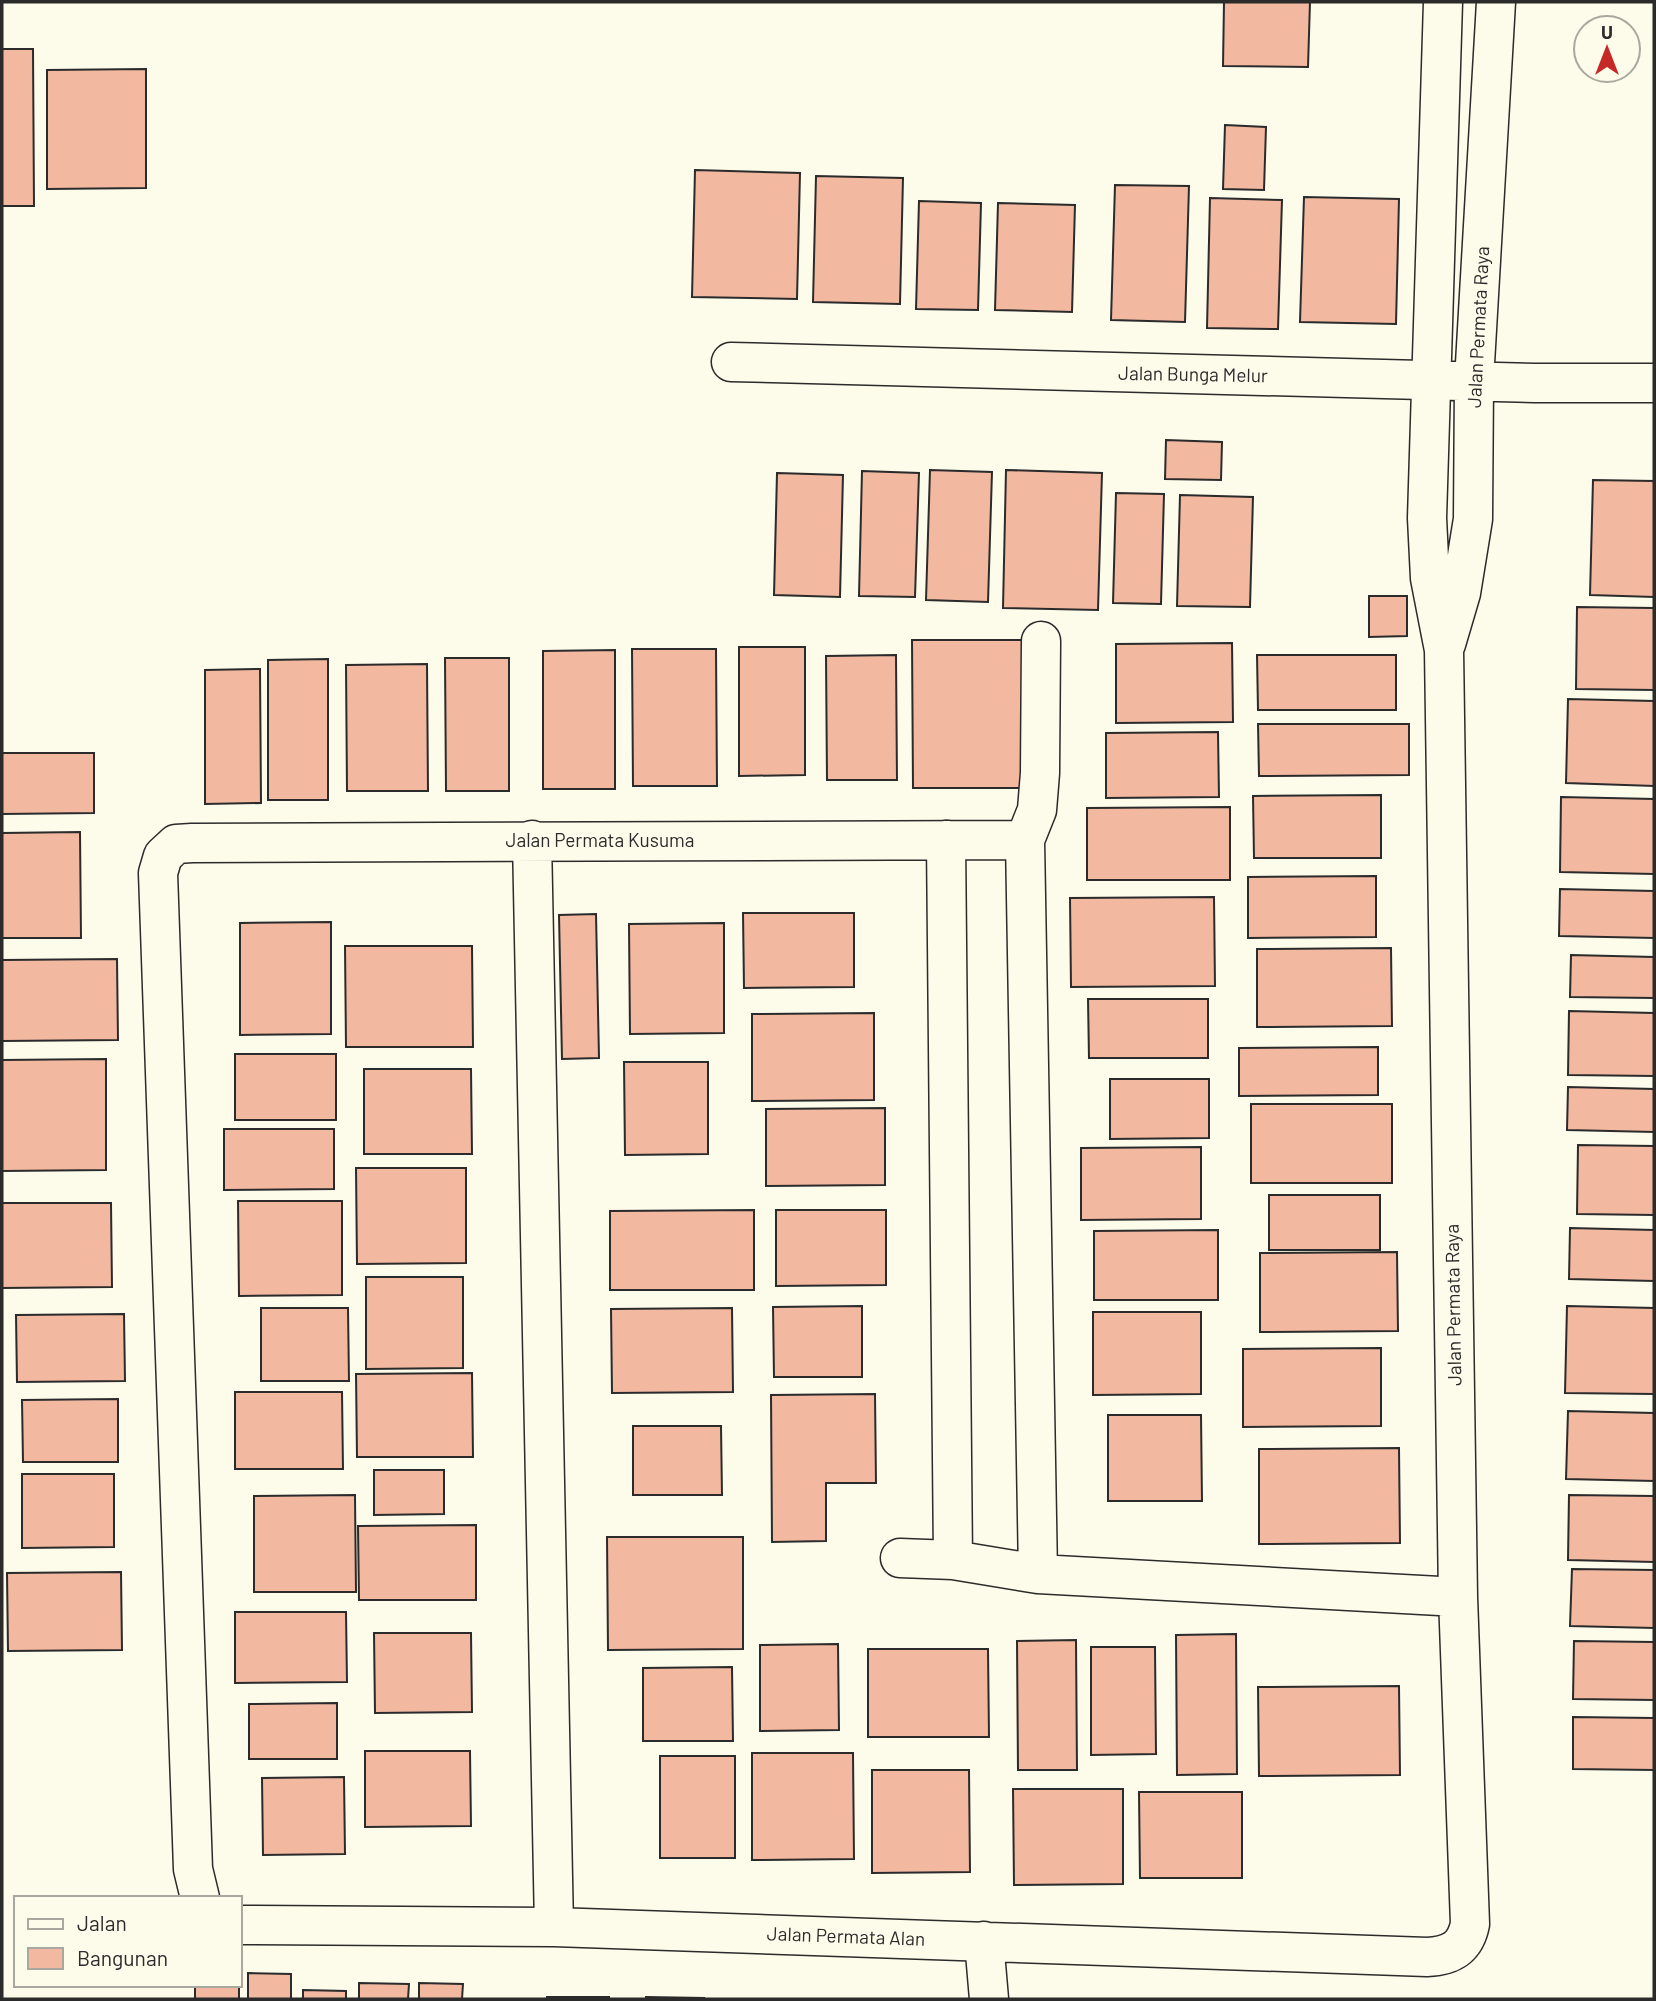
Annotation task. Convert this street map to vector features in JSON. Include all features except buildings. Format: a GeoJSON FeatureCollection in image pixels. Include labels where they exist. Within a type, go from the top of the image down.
{"type":"FeatureCollection","features":[{"type":"Feature","properties":{"kind":"street","name":"Jalan Permata Raya"},"geometry":{"type":"LineString","coordinates":[[1443,2],[1427,518],[1430,578],[1444,650],[1458,1597],[1470,1924],[1462,1946],[1452,1953]]}},
{"type":"Feature","properties":{"kind":"street","name":"Jalan Permata Raya"},"geometry":{"type":"LineString","coordinates":[[1444,650],[1461,593],[1473,519],[1474,381],[1496,2]]}},
{"type":"Feature","properties":{"kind":"street","name":"Jalan Bunga Melur"},"geometry":{"type":"LineString","coordinates":[[731,362],[1654,383]]}},
{"type":"Feature","properties":{"kind":"street"},"geometry":{"type":"LineString","coordinates":[[1038,1574],[1025,840],[1037,810],[1038,798],[1041,641]]}},
{"type":"Feature","properties":{"kind":"street"},"geometry":{"type":"LineString","coordinates":[[532,840],[554,1927]]}},
{"type":"Feature","properties":{"kind":"street","name":"Jalan Permata Kusuma"},"geometry":{"type":"LineString","coordinates":[[200,1896],[193,1869],[158,873],[163,856],[176,844],[532,840],[1025,840]]}},
{"type":"Feature","properties":{"kind":"street"},"geometry":{"type":"LineString","coordinates":[[946,840],[953,1560]]}},
{"type":"Feature","properties":{"kind":"street"},"geometry":{"type":"LineString","coordinates":[[900,1558],[953,1560],[1038,1574],[1458,1597]]}},
{"type":"Feature","properties":{"kind":"street","name":"Jalan Permata Alan"},"geometry":{"type":"LineString","coordinates":[[242,1925],[554,1927],[1413,1957],[1452,1953]]}},
{"type":"Feature","properties":{"kind":"street"},"geometry":{"type":"LineString","coordinates":[[984,1941],[989,1999]]}}]}
